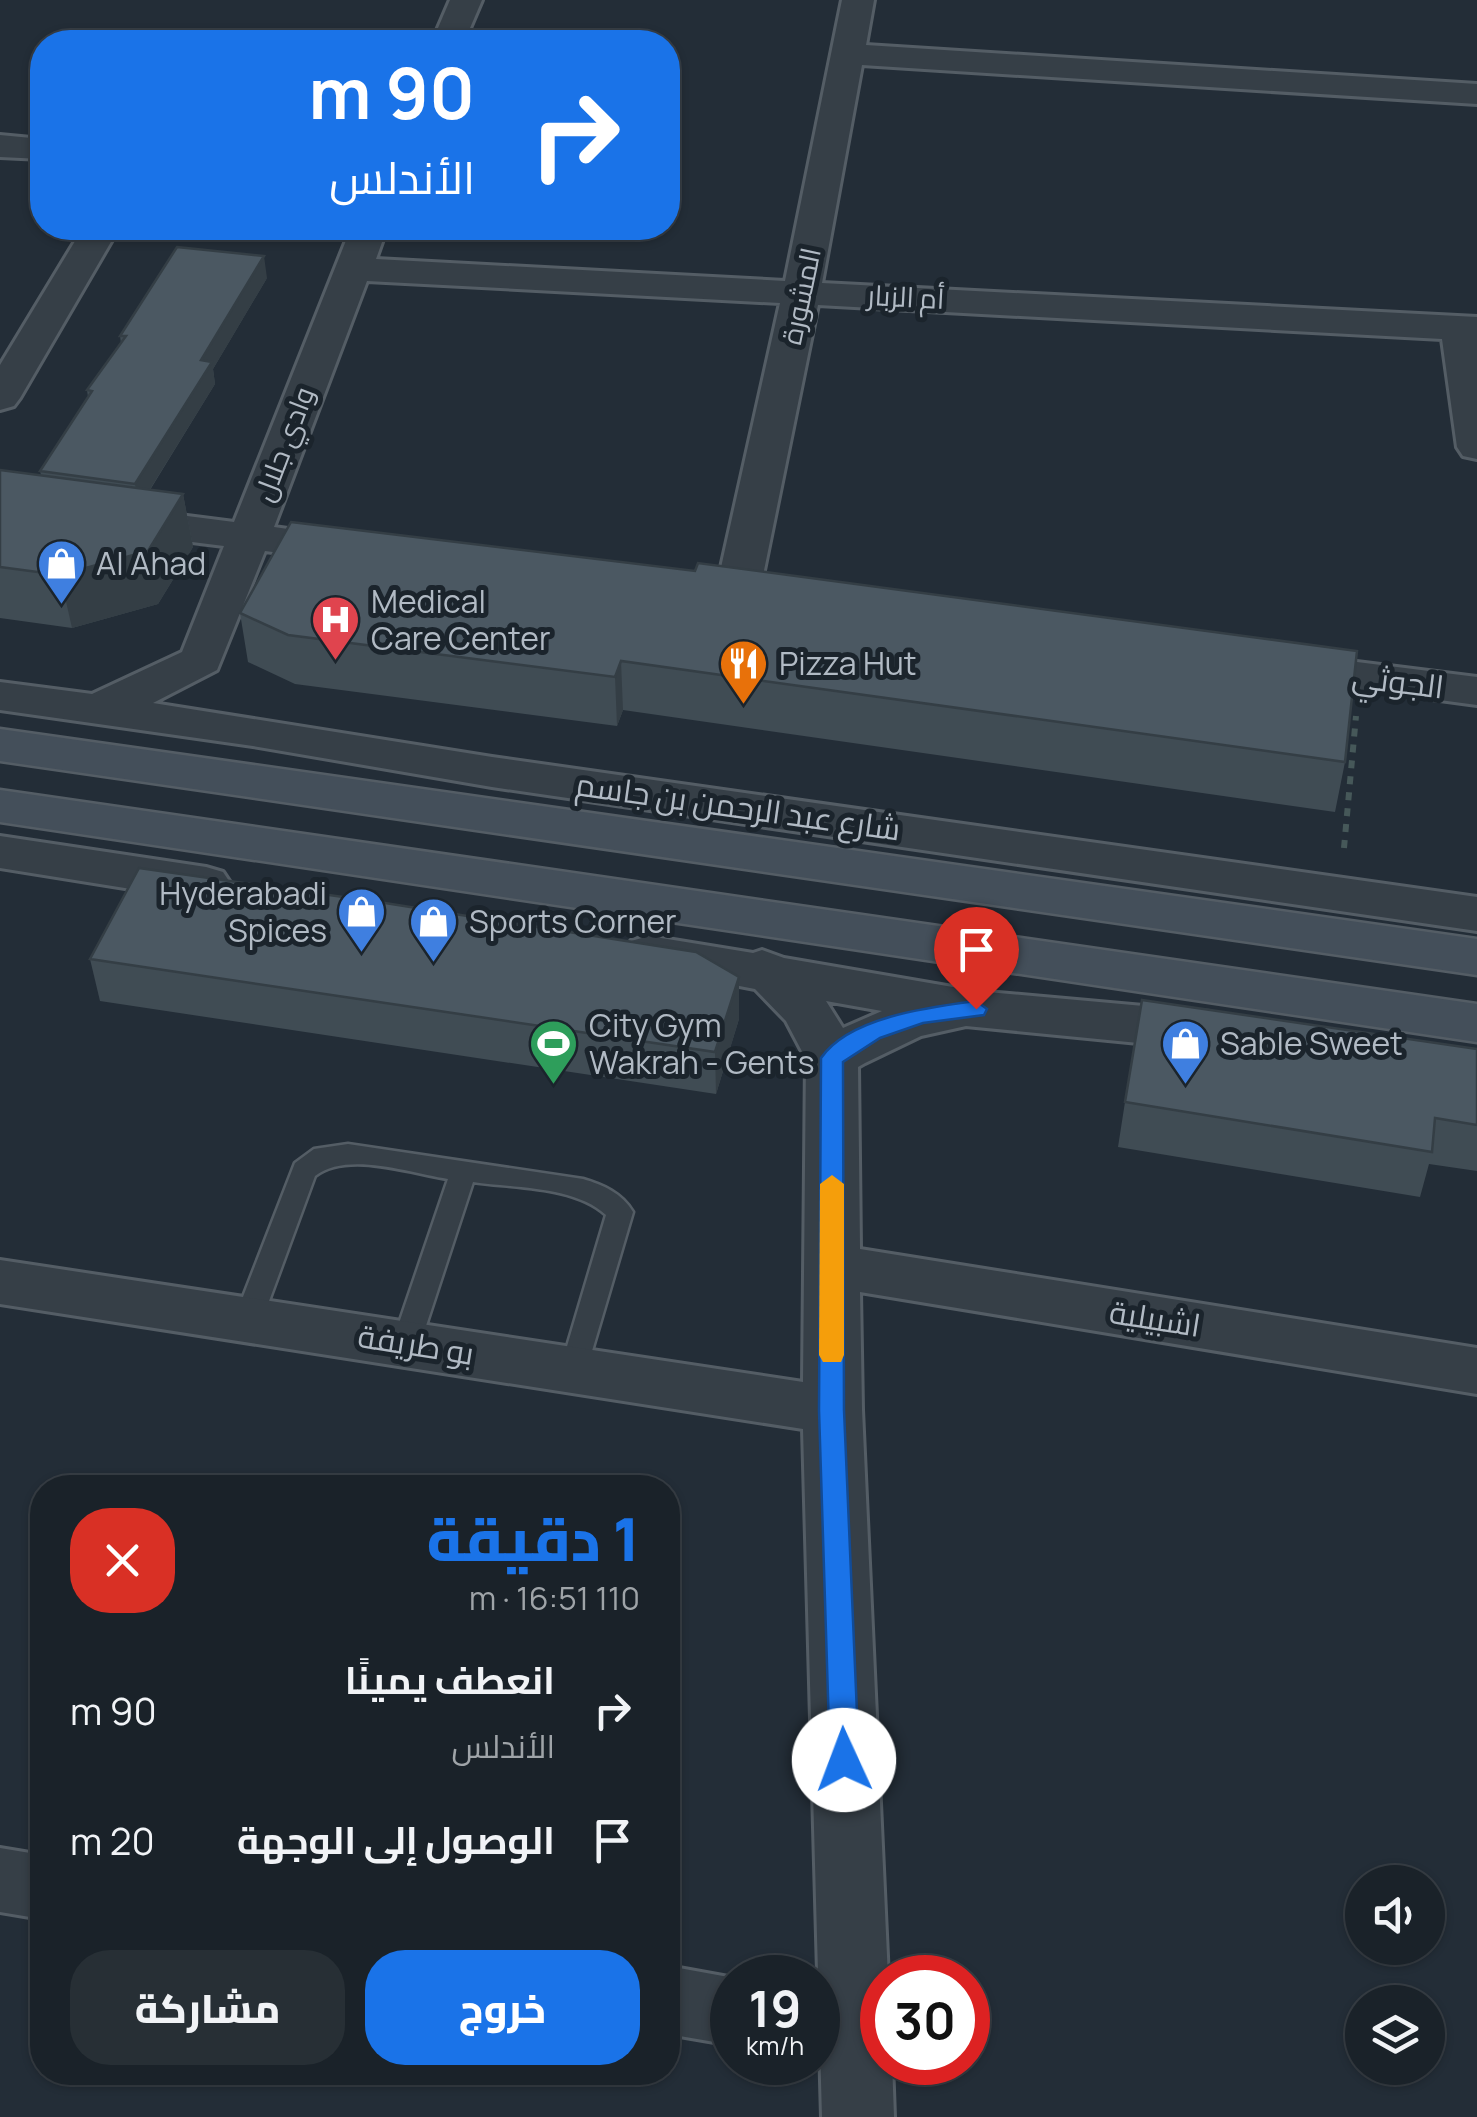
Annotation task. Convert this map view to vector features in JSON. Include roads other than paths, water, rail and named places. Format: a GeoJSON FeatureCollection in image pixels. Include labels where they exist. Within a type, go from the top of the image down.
{"type":"FeatureCollection","features":[{"type":"Feature","properties":{"kind":"main road","name":"شارع عبد الرحمن بن جاسم"},"geometry":{"type":"LineString","coordinates":[[0,745],[1477,957]]}},
{"type":"Feature","properties":{"kind":"main road"},"geometry":{"type":"LineString","coordinates":[[0,806],[1477,1024]]}},
{"type":"Feature","properties":{"kind":"street"},"geometry":{"type":"LineString","coordinates":[[453,30],[466,0]]}},
{"type":"Feature","properties":{"kind":"street","name":"المشورة"},"geometry":{"type":"LineString","coordinates":[[738,591],[802,291],[858,0]]}},
{"type":"Feature","properties":{"kind":"street"},"geometry":{"type":"LineString","coordinates":[[848,54],[1477,94]]}},
{"type":"Feature","properties":{"kind":"street"},"geometry":{"type":"LineString","coordinates":[[0,146],[30,148]]}},
{"type":"Feature","properties":{"kind":"street"},"geometry":{"type":"LineString","coordinates":[[0,398],[95,240]]}},
{"type":"Feature","properties":{"kind":"street","name":"وادي جلال"},"geometry":{"type":"LineString","coordinates":[[201,660],[364,240]]}},
{"type":"Feature","properties":{"kind":"street","name":"أم الزبار"},"geometry":{"type":"LineString","coordinates":[[352,269],[1468,328],[1477,447]]}},
{"type":"Feature","properties":{"kind":"street"},"geometry":{"type":"LineString","coordinates":[[0,505],[385,553]]}},
{"type":"Feature","properties":{"kind":"street"},"geometry":{"type":"LineString","coordinates":[[96,709],[152,687],[201,660],[223,705],[253,731],[407,804]]}},
{"type":"Feature","properties":{"kind":"street","name":"الجوثي"},"geometry":{"type":"LineString","coordinates":[[1242,661],[1477,692]]}},
{"type":"Feature","properties":{"kind":"street","name":"شارع عبد الرحمن بن جاسم"},"geometry":{"type":"LineString","coordinates":[[0,696],[253,731],[492,772],[1477,914]]}},
{"type":"Feature","properties":{"kind":"street"},"geometry":{"type":"LineString","coordinates":[[0,852],[256,892]]}},
{"type":"Feature","properties":{"kind":"street"},"geometry":{"type":"LineString","coordinates":[[670,905],[768,972],[811,1017],[832,1058],[836,1955]]}},
{"type":"Feature","properties":{"kind":"street"},"geometry":{"type":"LineString","coordinates":[[611,948],[976,1009],[1188,1028],[1477,1070]]}},
{"type":"Feature","properties":{"kind":"street"},"geometry":{"type":"LineString","coordinates":[[832,1058],[872,1032],[921,1016],[976,1009]]}},
{"type":"Feature","properties":{"kind":"street","name":"اشبيلية"},"geometry":{"type":"LineString","coordinates":[[832,1266],[1477,1371]]}},
{"type":"Feature","properties":{"kind":"street","name":"بو طريفة"},"geometry":{"type":"LineString","coordinates":[[0,1282],[832,1410]]}},
{"type":"Feature","properties":{"kind":"street"},"geometry":{"type":"LineString","coordinates":[[0,1880],[30,1886]]}},
{"type":"Feature","properties":{"kind":"street"},"geometry":{"type":"LineString","coordinates":[[680,2002],[710,2007]]}},
{"type":"Feature","properties":{"kind":"street"},"geometry":{"type":"LineString","coordinates":[[840,2046],[858,2117]]}},
{"type":"Feature","properties":{"kind":"lane"},"geometry":{"type":"LineString","coordinates":[[248,1320],[304,1170],[323,1156],[348,1154],[583,1189],[606,1199],[620,1212],[574,1370]]}},
{"type":"Feature","properties":{"kind":"lane"},"geometry":{"type":"LineString","coordinates":[[406,1344],[463,1173]]}},
{"type":"Feature","properties":{"kind":"place","name":"Al Ahad"},"geometry":{"type":"Point","coordinates":[61,606]}},
{"type":"Feature","properties":{"kind":"place","name":"Medical Care Center"},"geometry":{"type":"Point","coordinates":[336,662]}},
{"type":"Feature","properties":{"kind":"place","name":"Pizza Hut"},"geometry":{"type":"Point","coordinates":[744,706]}},
{"type":"Feature","properties":{"kind":"place","name":"Hyderabadi Spices"},"geometry":{"type":"Point","coordinates":[362,954]}},
{"type":"Feature","properties":{"kind":"place","name":"Sports Corner"},"geometry":{"type":"Point","coordinates":[434,964]}},
{"type":"Feature","properties":{"kind":"place","name":"City Gym Wakrah - Gents"},"geometry":{"type":"Point","coordinates":[554,1086]}},
{"type":"Feature","properties":{"kind":"place","name":"Sable Sweet"},"geometry":{"type":"Point","coordinates":[1185,1086]}}]}
